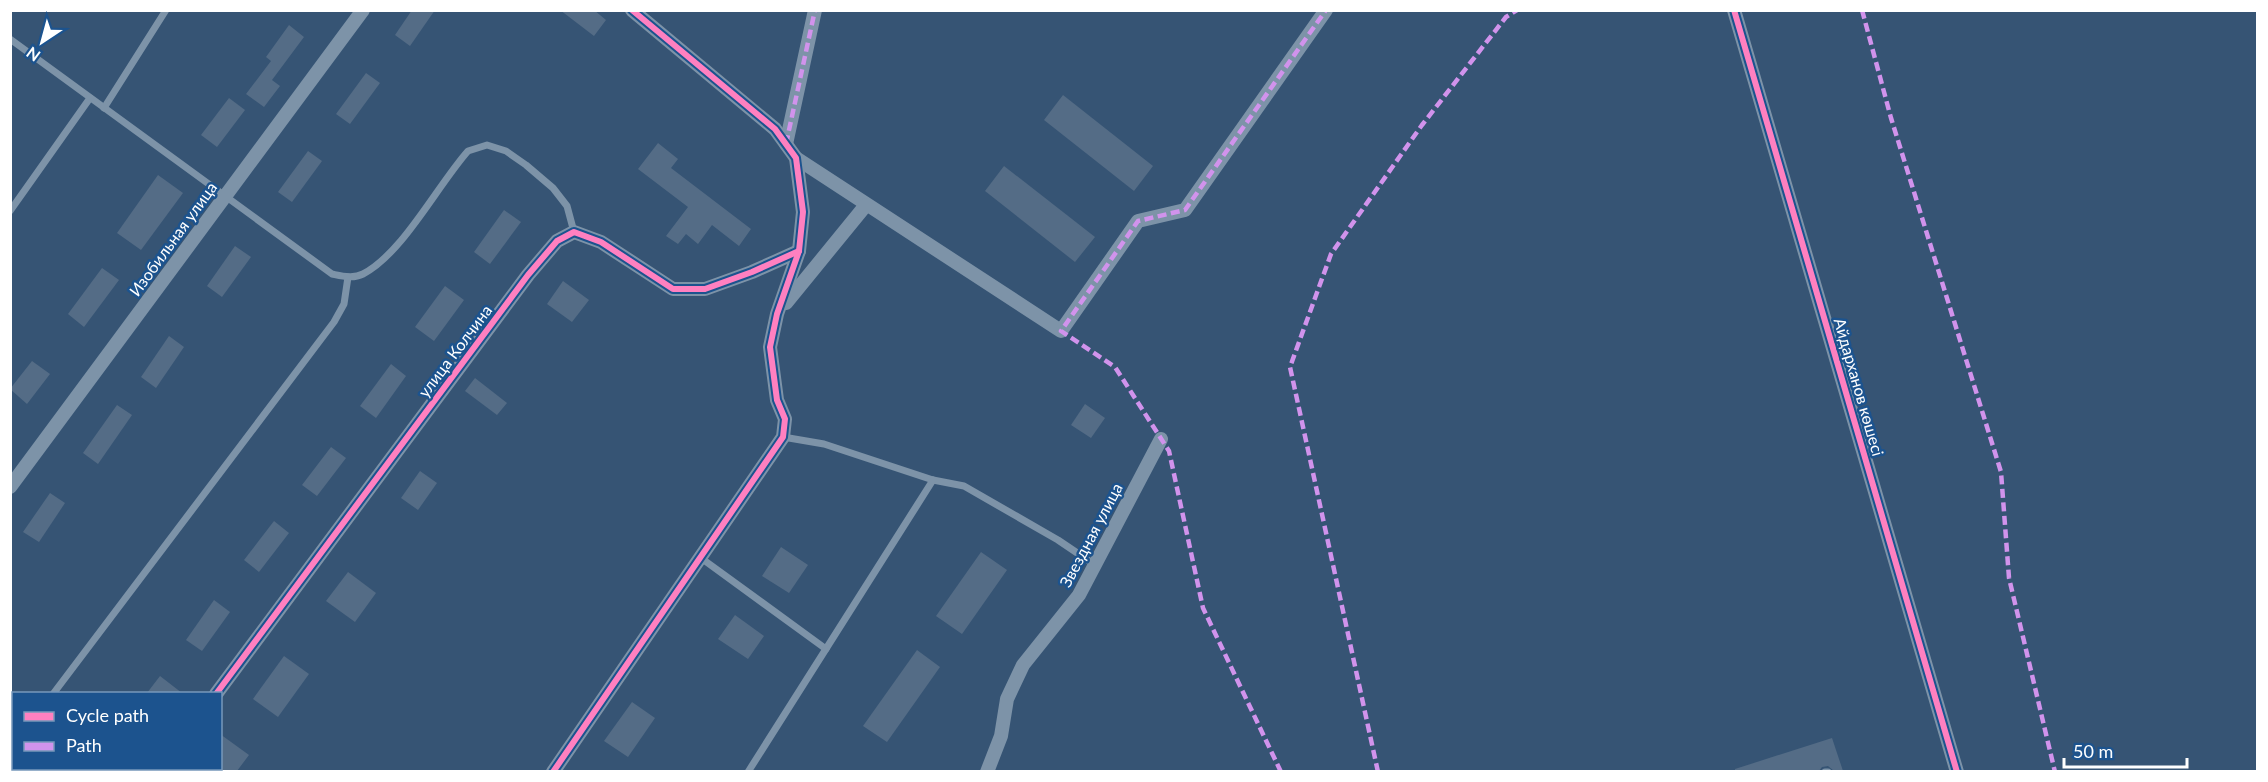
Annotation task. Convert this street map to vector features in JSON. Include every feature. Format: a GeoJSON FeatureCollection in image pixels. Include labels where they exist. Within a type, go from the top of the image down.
{"type":"FeatureCollection","features":[{"type":"Feature","properties":{"kind":"street","name":"Изобильная улица"},"geometry":{"type":"LineString","coordinates":[[10,487],[363,10]]}},
{"type":"Feature","properties":{"kind":"street"},"geometry":{"type":"LineString","coordinates":[[632,10],[775,129],[796,158],[1061,331],[1138,220],[1185,210],[1326,10]]}},
{"type":"Feature","properties":{"kind":"street"},"geometry":{"type":"LineString","coordinates":[[786,144],[815,10]]}},
{"type":"Feature","properties":{"kind":"street","name":"Айдарханов көшесі"},"geometry":{"type":"LineString","coordinates":[[1734,10],[1957,771]]}},
{"type":"Feature","properties":{"kind":"street"},"geometry":{"type":"LineString","coordinates":[[553,771],[783,437],[786,419],[777,400],[771,347],[777,314],[799,251],[803,212],[796,158]]}},
{"type":"Feature","properties":{"kind":"street"},"geometry":{"type":"LineString","coordinates":[[777,314],[866,205]]}},
{"type":"Feature","properties":{"kind":"street"},"geometry":{"type":"LineString","coordinates":[[574,232],[601,242],[673,289],[705,289],[752,272],[799,251]]}},
{"type":"Feature","properties":{"kind":"street","name":"улица Колчина"},"geometry":{"type":"LineString","coordinates":[[217,692],[528,274],[556,241],[574,232]]}},
{"type":"Feature","properties":{"kind":"street","name":"Звездная улица"},"geometry":{"type":"LineString","coordinates":[[987,771],[1001,736],[1007,699],[1023,665],[1079,595],[1161,439]]}},
{"type":"Feature","properties":{"kind":"lane"},"geometry":{"type":"LineString","coordinates":[[104,108],[166,10]]}},
{"type":"Feature","properties":{"kind":"lane"},"geometry":{"type":"LineString","coordinates":[[10,39],[224,198],[332,274],[348,277],[362,274],[388,255],[468,151],[487,144],[506,151],[553,188],[567,206],[574,232]]}},
{"type":"Feature","properties":{"kind":"lane"},"geometry":{"type":"LineString","coordinates":[[10,212],[90,98]]}},
{"type":"Feature","properties":{"kind":"lane"},"geometry":{"type":"LineString","coordinates":[[54,692],[334,322],[344,304],[348,277]]}},
{"type":"Feature","properties":{"kind":"lane"},"geometry":{"type":"LineString","coordinates":[[783,437],[824,444],[933,480],[964,486],[1058,540],[1095,565]]}},
{"type":"Feature","properties":{"kind":"lane"},"geometry":{"type":"LineString","coordinates":[[748,771],[933,480]]}},
{"type":"Feature","properties":{"kind":"lane"},"geometry":{"type":"LineString","coordinates":[[701,558],[826,649]]}},
{"type":"Feature","properties":{"kind":"building"},"geometry":{"type":"Polygon","coordinates":[[[412,10],[435,10],[410,46],[395,35],[412,10]]]}},
{"type":"Feature","properties":{"kind":"building"},"geometry":{"type":"Polygon","coordinates":[[[560,10],[594,10],[606,20],[594,36],[560,10]]]}},
{"type":"Feature","properties":{"kind":"building"},"geometry":{"type":"Polygon","coordinates":[[[289,25],[304,37],[272,80],[280,86],[264,107],[246,94],[271,61],[266,57],[289,25]]]}},
{"type":"Feature","properties":{"kind":"building"},"geometry":{"type":"Polygon","coordinates":[[[366,73],[380,83],[350,124],[336,114],[366,73]]]}},
{"type":"Feature","properties":{"kind":"building"},"geometry":{"type":"Polygon","coordinates":[[[1063,95],[1153,166],[1134,191],[1044,120],[1063,95]]]}},
{"type":"Feature","properties":{"kind":"building"},"geometry":{"type":"Polygon","coordinates":[[[229,98],[245,110],[217,147],[201,135],[229,98]]]}},
{"type":"Feature","properties":{"kind":"building"},"geometry":{"type":"Polygon","coordinates":[[[658,143],[678,159],[671,168],[751,229],[739,246],[712,225],[698,244],[686,234],[678,244],[666,236],[688,207],[638,169],[658,143]]]}},
{"type":"Feature","properties":{"kind":"building"},"geometry":{"type":"Polygon","coordinates":[[[308,151],[322,161],[292,202],[278,192],[308,151]]]}},
{"type":"Feature","properties":{"kind":"building"},"geometry":{"type":"Polygon","coordinates":[[[1004,166],[1095,237],[1075,262],[985,191],[1004,166]]]}},
{"type":"Feature","properties":{"kind":"building"},"geometry":{"type":"Polygon","coordinates":[[[158,175],[183,193],[141,250],[117,233],[158,175]]]}},
{"type":"Feature","properties":{"kind":"building"},"geometry":{"type":"Polygon","coordinates":[[[504,210],[521,222],[490,264],[474,252],[504,210]]]}},
{"type":"Feature","properties":{"kind":"building"},"geometry":{"type":"Polygon","coordinates":[[[235,246],[251,257],[222,297],[207,286],[235,246]]]}},
{"type":"Feature","properties":{"kind":"building"},"geometry":{"type":"Polygon","coordinates":[[[102,268],[119,280],[84,327],[68,314],[102,268]]]}},
{"type":"Feature","properties":{"kind":"building"},"geometry":{"type":"Polygon","coordinates":[[[563,281],[589,300],[572,322],[547,304],[563,281]]]}},
{"type":"Feature","properties":{"kind":"building"},"geometry":{"type":"Polygon","coordinates":[[[445,286],[464,300],[434,341],[415,327],[445,286]]]}},
{"type":"Feature","properties":{"kind":"building"},"geometry":{"type":"Polygon","coordinates":[[[169,336],[184,347],[156,388],[141,377],[169,336]]]}},
{"type":"Feature","properties":{"kind":"building"},"geometry":{"type":"Polygon","coordinates":[[[32,361],[50,374],[27,404],[10,389],[32,361]]]}},
{"type":"Feature","properties":{"kind":"building"},"geometry":{"type":"Polygon","coordinates":[[[391,364],[406,376],[376,418],[360,406],[391,364]]]}},
{"type":"Feature","properties":{"kind":"building"},"geometry":{"type":"Polygon","coordinates":[[[475,378],[507,403],[497,415],[465,391],[475,378]]]}},
{"type":"Feature","properties":{"kind":"building"},"geometry":{"type":"Polygon","coordinates":[[[1085,404],[1105,418],[1091,438],[1071,425],[1085,404]]]}},
{"type":"Feature","properties":{"kind":"building"},"geometry":{"type":"Polygon","coordinates":[[[117,405],[132,415],[98,464],[83,453],[117,405]]]}},
{"type":"Feature","properties":{"kind":"building"},"geometry":{"type":"Polygon","coordinates":[[[331,447],[346,458],[317,496],[302,485],[331,447]]]}},
{"type":"Feature","properties":{"kind":"building"},"geometry":{"type":"Polygon","coordinates":[[[420,471],[437,483],[418,510],[401,498],[420,471]]]}},
{"type":"Feature","properties":{"kind":"building"},"geometry":{"type":"Polygon","coordinates":[[[50,493],[65,503],[39,542],[23,532],[50,493]]]}},
{"type":"Feature","properties":{"kind":"building"},"geometry":{"type":"Polygon","coordinates":[[[274,521],[289,533],[259,572],[244,560],[274,521]]]}},
{"type":"Feature","properties":{"kind":"building"},"geometry":{"type":"Polygon","coordinates":[[[781,547],[808,565],[789,593],[762,576],[781,547]]]}},
{"type":"Feature","properties":{"kind":"building"},"geometry":{"type":"Polygon","coordinates":[[[981,552],[1007,570],[962,634],[936,616],[981,552]]]}},
{"type":"Feature","properties":{"kind":"building"},"geometry":{"type":"Polygon","coordinates":[[[348,572],[376,593],[355,622],[326,601],[348,572]]]}},
{"type":"Feature","properties":{"kind":"building"},"geometry":{"type":"Polygon","coordinates":[[[214,600],[230,612],[202,651],[186,640],[214,600]]]}},
{"type":"Feature","properties":{"kind":"building"},"geometry":{"type":"Polygon","coordinates":[[[735,615],[764,636],[748,659],[718,639],[735,615]]]}},
{"type":"Feature","properties":{"kind":"building"},"geometry":{"type":"Polygon","coordinates":[[[917,650],[940,667],[887,742],[863,726],[917,650]]]}},
{"type":"Feature","properties":{"kind":"building"},"geometry":{"type":"Polygon","coordinates":[[[284,656],[309,674],[278,717],[253,699],[284,656]]]}},
{"type":"Feature","properties":{"kind":"building"},"geometry":{"type":"Polygon","coordinates":[[[160,676],[181,692],[148,692],[160,676]]]}},
{"type":"Feature","properties":{"kind":"building"},"geometry":{"type":"Polygon","coordinates":[[[632,702],[655,718],[628,757],[604,741],[632,702]]]}},
{"type":"Feature","properties":{"kind":"building"},"geometry":{"type":"Polygon","coordinates":[[[222,735],[249,755],[237,771],[220,771],[222,770],[222,735]]]}},
{"type":"Feature","properties":{"kind":"building"},"geometry":{"type":"Polygon","coordinates":[[[1832,738],[1843,771],[1834,771],[1828,766],[1822,767],[1819,771],[1735,771],[1735,769],[1832,738]]]}},
{"type":"Feature","properties":{"kind":"marked path"},"geometry":{"type":"LineString","coordinates":[[786,144],[815,10]]}},
{"type":"Feature","properties":{"kind":"marked path"},"geometry":{"type":"LineString","coordinates":[[1281,772],[1203,608],[1169,451],[1115,367],[1061,331],[1138,221],[1185,210],[1326,10]]}},
{"type":"Feature","properties":{"kind":"marked path"},"geometry":{"type":"LineString","coordinates":[[1378,772],[1290,367],[1331,254],[1422,125],[1506,17],[1517,10]]}},
{"type":"Feature","properties":{"kind":"marked path"},"geometry":{"type":"LineString","coordinates":[[1862,10],[1891,118],[2001,472],[2009,578],[2055,772]]}},
{"type":"Feature","properties":{"kind":"cycle path"},"geometry":{"type":"LineString","coordinates":[[553,772],[783,437],[785,419],[777,400],[770,347],[777,314],[799,251],[803,212],[796,158],[775,129],[632,10]]}},
{"type":"Feature","properties":{"kind":"cycle path"},"geometry":{"type":"LineString","coordinates":[[1734,10],[1957,772]]}},
{"type":"Feature","properties":{"kind":"cycle path"},"geometry":{"type":"LineString","coordinates":[[217,692],[528,275],[557,241],[574,232],[601,242],[673,289],[705,289],[752,272],[799,251]]}}]}
